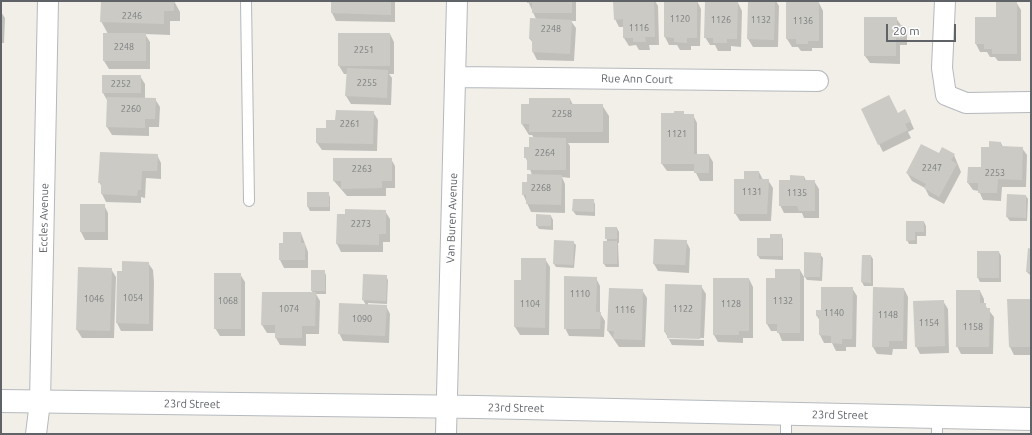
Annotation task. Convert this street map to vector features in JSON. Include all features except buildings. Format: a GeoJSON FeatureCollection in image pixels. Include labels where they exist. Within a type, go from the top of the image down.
{"type":"FeatureCollection","features":[{"type":"Feature","properties":{"kind":"street","name":"Eccles Avenue"},"geometry":{"type":"LineString","coordinates":[[36,434],[40,402],[48,1]]}},
{"type":"Feature","properties":{"kind":"street","name":"Van Buren Avenue"},"geometry":{"type":"LineString","coordinates":[[446,434],[457,1]]}},
{"type":"Feature","properties":{"kind":"street"},"geometry":{"type":"LineString","coordinates":[[945,1],[942,68],[946,95],[966,103],[1031,102]]}},
{"type":"Feature","properties":{"kind":"street","name":"Rue Ann Court"},"geometry":{"type":"LineString","coordinates":[[456,77],[818,81]]}},
{"type":"Feature","properties":{"kind":"street","name":"23rd Street"},"geometry":{"type":"LineString","coordinates":[[1,401],[447,407],[786,424],[937,426],[1031,420]]}},
{"type":"Feature","properties":{"kind":"lane"},"geometry":{"type":"LineString","coordinates":[[246,1],[249,201]]}}]}
